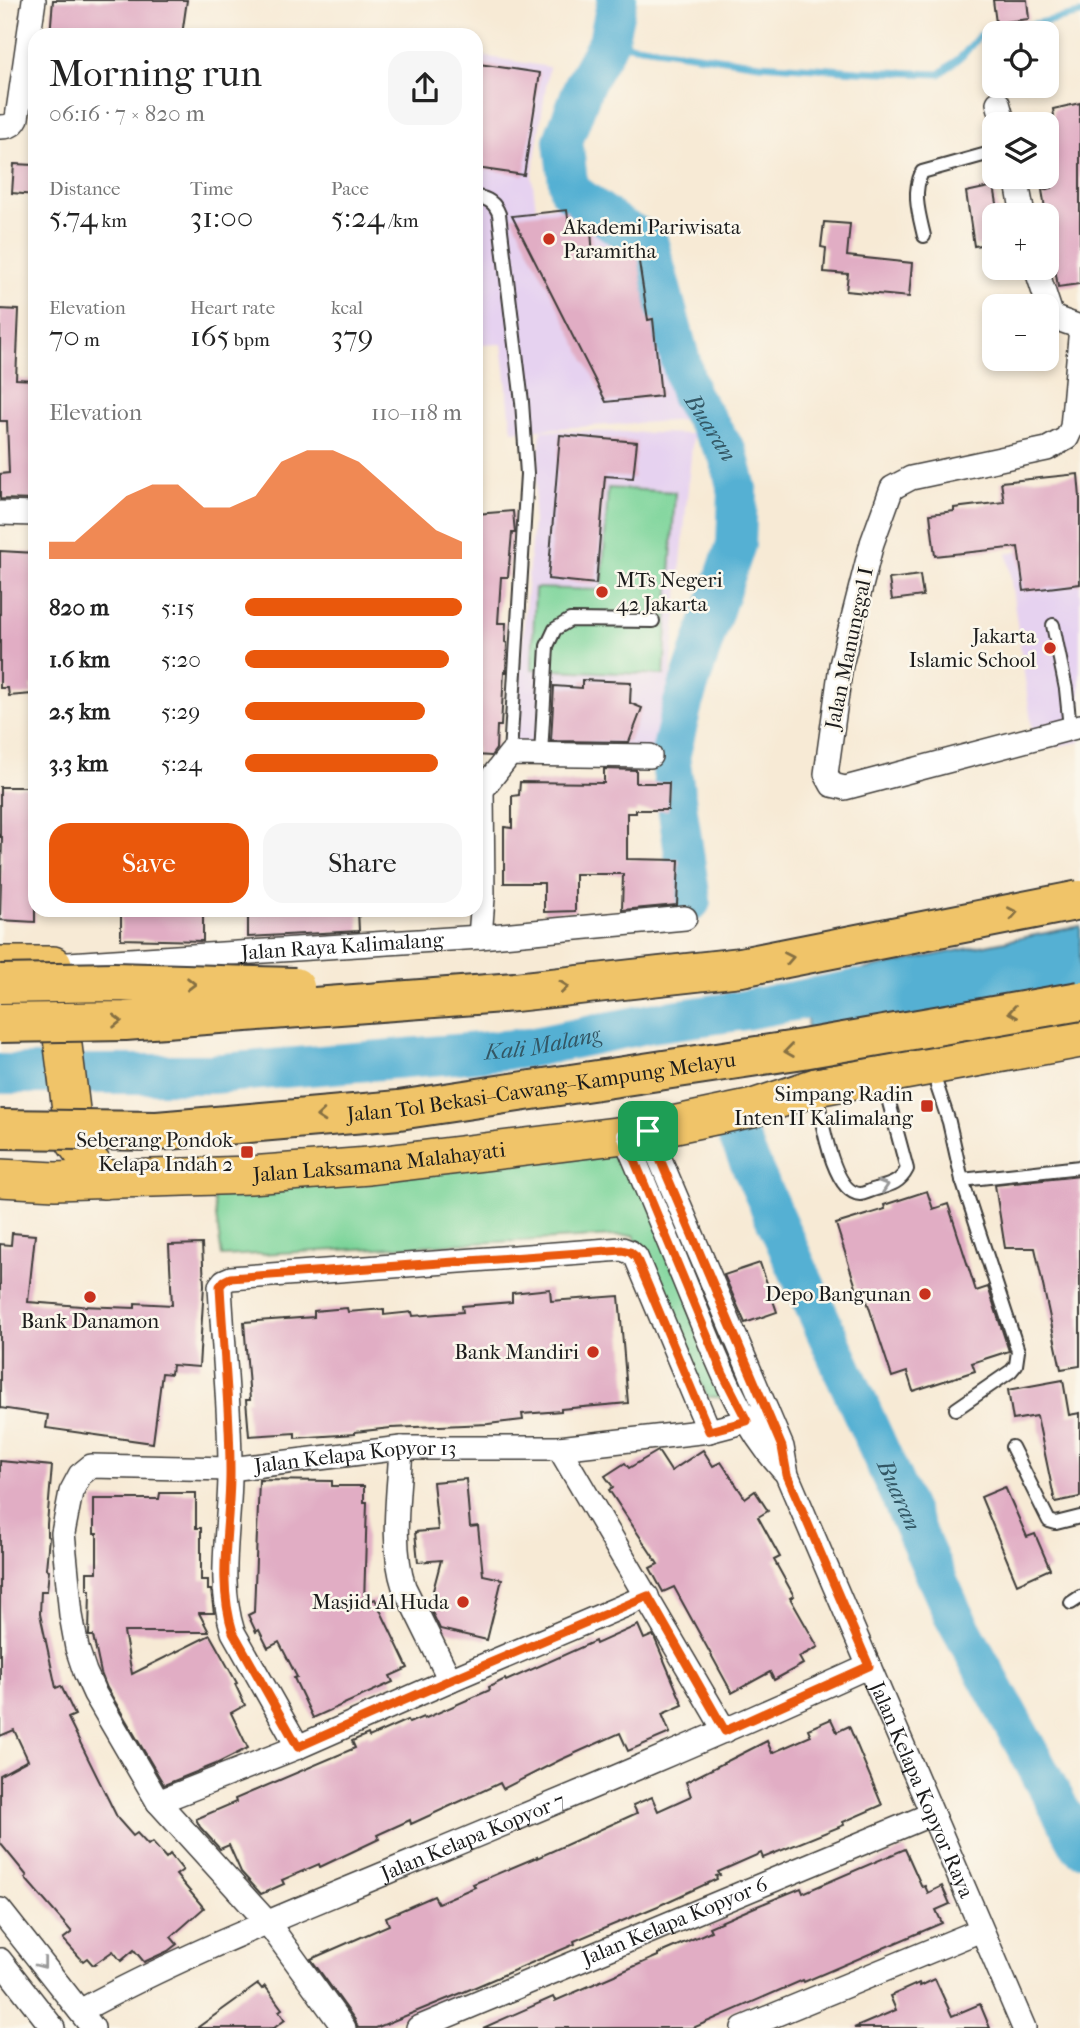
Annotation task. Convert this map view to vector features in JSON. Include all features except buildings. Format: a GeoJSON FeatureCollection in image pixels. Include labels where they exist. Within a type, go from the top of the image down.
{"type":"FeatureCollection","features":[{"type":"Feature","properties":{"kind":"highway"},"geometry":{"type":"LineString","coordinates":[[0,1023],[125,1021],[515,992],[741,967],[1080,900]]}},
{"type":"Feature","properties":{"kind":"highway"},"geometry":{"type":"LineString","coordinates":[[0,984],[114,982],[515,992]]}},
{"type":"Feature","properties":{"kind":"highway","name":"Jalan Tol Bekasi–Cawang–Kampung Melayu"},"geometry":{"type":"LineString","coordinates":[[0,1129],[157,1130],[399,1110],[803,1049],[1080,1001]]}},
{"type":"Feature","properties":{"kind":"main road","name":"Jalan Raya Kalimalang"},"geometry":{"type":"LineString","coordinates":[[0,965],[53,965]]}},
{"type":"Feature","properties":{"kind":"main road"},"geometry":{"type":"LineString","coordinates":[[53,965],[75,1138],[104,1180]]}},
{"type":"Feature","properties":{"kind":"main road","name":"Jalan Laksamana Malahayati"},"geometry":{"type":"LineString","coordinates":[[753,1108],[819,1107],[937,1086],[1075,1055]]}},
{"type":"Feature","properties":{"kind":"main road","name":"Jalan Laksamana Malahayati"},"geometry":{"type":"LineString","coordinates":[[0,1178],[104,1180],[250,1175],[369,1166],[636,1133],[753,1108],[816,1087],[1075,1055]]}},
{"type":"Feature","properties":{"kind":"main road"},"geometry":{"type":"LineString","coordinates":[[55,1181],[75,1138]]}},
{"type":"Feature","properties":{"kind":"street"},"geometry":{"type":"LineString","coordinates":[[30,28],[34,0]]}},
{"type":"Feature","properties":{"kind":"street"},"geometry":{"type":"LineString","coordinates":[[0,128],[14,124],[17,118],[28,42]]}},
{"type":"Feature","properties":{"kind":"street"},"geometry":{"type":"LineString","coordinates":[[1040,280],[1052,317],[1080,327]]}},
{"type":"Feature","properties":{"kind":"street","name":"Jalan Manunggal I"},"geometry":{"type":"LineString","coordinates":[[1075,727],[845,788],[832,785],[826,774],[841,665],[872,543],[892,488],[911,478],[1047,449],[1067,438],[1072,427],[1080,338]]}},
{"type":"Feature","properties":{"kind":"street"},"geometry":{"type":"LineString","coordinates":[[0,513],[28,514]]}},
{"type":"Feature","properties":{"kind":"street"},"geometry":{"type":"LineString","coordinates":[[483,785],[510,754],[650,756]]}},
{"type":"Feature","properties":{"kind":"street"},"geometry":{"type":"LineString","coordinates":[[480,937],[482,917]]}},
{"type":"Feature","properties":{"kind":"street","name":"Jalan Raya Kalimalang"},"geometry":{"type":"LineString","coordinates":[[53,965],[480,937],[685,918]]}},
{"type":"Feature","properties":{"kind":"street","name":"Jalan Kelapa Kopyor Raya"},"geometry":{"type":"LineString","coordinates":[[636,1133],[757,1416],[769,1455],[787,1475],[1024,2028]]}},
{"type":"Feature","properties":{"kind":"street"},"geometry":{"type":"LineString","coordinates":[[298,1747],[233,1632],[228,1616],[224,1578],[230,1469],[220,1286],[224,1281],[230,1278],[622,1250],[630,1252],[636,1257],[709,1431]]}},
{"type":"Feature","properties":{"kind":"street","name":"Jalan Kelapa Kopyor 13"},"geometry":{"type":"LineString","coordinates":[[344,2028],[268,1923],[158,1802],[95,1694],[77,1648],[68,1594],[63,1533],[71,1492],[80,1475],[91,1466],[230,1469],[401,1448],[559,1448],[709,1431],[757,1416]]}},
{"type":"Feature","properties":{"kind":"street"},"geometry":{"type":"LineString","coordinates":[[401,1448],[397,1531],[399,1571],[404,1587],[450,1680]]}},
{"type":"Feature","properties":{"kind":"street"},"geometry":{"type":"LineString","coordinates":[[559,1448],[725,1731]]}},
{"type":"Feature","properties":{"kind":"street"},"geometry":{"type":"LineString","coordinates":[[158,1802],[298,1747],[648,1596]]}},
{"type":"Feature","properties":{"kind":"street","name":"Jalan Kelapa Kopyor 7"},"geometry":{"type":"LineString","coordinates":[[86,2019],[125,1986],[725,1731],[869,1666]]}},
{"type":"Feature","properties":{"kind":"street","name":"Jalan Kelapa Kopyor 6"},"geometry":{"type":"LineString","coordinates":[[418,2028],[932,1814]]}},
{"type":"Feature","properties":{"kind":"street"},"geometry":{"type":"LineString","coordinates":[[0,1910],[86,2019]]}},
{"type":"Feature","properties":{"kind":"street"},"geometry":{"type":"LineString","coordinates":[[743,2028],[981,1930]]}},
{"type":"Feature","properties":{"kind":"street"},"geometry":{"type":"LineString","coordinates":[[0,1960],[53,2028]]}},
{"type":"Feature","properties":{"kind":"lane"},"geometry":{"type":"LineString","coordinates":[[924,236],[916,184],[922,172],[982,155]]}},
{"type":"Feature","properties":{"kind":"lane"},"geometry":{"type":"LineString","coordinates":[[483,198],[490,200],[499,214],[527,474],[510,754]]}},
{"type":"Feature","properties":{"kind":"lane"},"geometry":{"type":"LineString","coordinates":[[541,755],[547,646],[555,629],[570,620],[653,621]]}},
{"type":"Feature","properties":{"kind":"lane"},"geometry":{"type":"LineString","coordinates":[[1053,625],[1075,727]]}},
{"type":"Feature","properties":{"kind":"lane"},"geometry":{"type":"LineString","coordinates":[[1066,689],[1080,687]]}},
{"type":"Feature","properties":{"kind":"lane"},"geometry":{"type":"LineString","coordinates":[[937,1086],[949,1122],[962,1180],[1016,1342],[1018,1357],[1011,1371],[956,1409]]}},
{"type":"Feature","properties":{"kind":"lane"},"geometry":{"type":"LineString","coordinates":[[819,1107],[838,1176],[848,1189],[859,1194],[894,1183],[902,1178],[907,1169],[887,1095]]}},
{"type":"Feature","properties":{"kind":"lane"},"geometry":{"type":"LineString","coordinates":[[962,1180],[1080,1167]]}},
{"type":"Feature","properties":{"kind":"lane"},"geometry":{"type":"LineString","coordinates":[[1012,1447],[1049,1521],[1056,1523],[1080,1517]]}},
{"type":"Feature","properties":{"kind":"shaded area","name":"Akademi Pariwisata Paramitha"},"geometry":{"type":"Polygon","coordinates":[[[483,56],[549,67],[532,177],[536,208],[571,204],[574,229],[597,226],[639,249],[687,420],[512,431],[502,344],[483,345],[483,56]]]}},
{"type":"Feature","properties":{"kind":"shaded area","name":"MTs Negeri 42 Jakarta"},"geometry":{"type":"Polygon","coordinates":[[[541,430],[693,434],[663,757],[513,750],[541,430]]]}},
{"type":"Feature","properties":{"kind":"shaded area","name":"Jakarta Islamic School"},"geometry":{"type":"Polygon","coordinates":[[[1080,542],[1080,742],[1035,750],[1007,553],[1080,542]]]}},
{"type":"Feature","properties":{"kind":"green space"},"geometry":{"type":"Polygon","coordinates":[[[608,488],[675,492],[664,675],[532,669],[535,588],[602,590],[608,488]]]}},
{"type":"Feature","properties":{"kind":"green space"},"geometry":{"type":"Polygon","coordinates":[[[624,1135],[733,1398],[707,1397],[634,1235],[222,1256],[210,1177],[624,1135]]]}},
{"type":"Feature","properties":{"kind":"water"},"geometry":{"type":"Polygon","coordinates":[[[1080,926],[1080,1001],[808,1048],[806,981],[1080,926]]]}},
{"type":"Feature","properties":{"kind":"waterway","name":"Buaran"},"geometry":{"type":"LineString","coordinates":[[617,0],[608,42],[584,85],[563,141],[569,190],[621,228],[648,241],[690,395],[728,454],[738,493],[736,544],[683,703],[670,757],[691,901]]}},
{"type":"Feature","properties":{"kind":"waterway"},"geometry":{"type":"LineString","coordinates":[[608,42],[759,64],[940,74],[963,55],[979,36],[1080,14]]}},
{"type":"Feature","properties":{"kind":"waterway","name":"Kali Malang"},"geometry":{"type":"LineString","coordinates":[[0,1074],[211,1074],[529,1048],[651,1023],[739,1011],[859,989]]}},
{"type":"Feature","properties":{"kind":"waterway","name":"Buaran"},"geometry":{"type":"LineString","coordinates":[[737,1134],[953,1614],[1080,1846]]}},
{"type":"Feature","properties":{"kind":"place","name":"Akademi Pariwisata Paramitha"},"geometry":{"type":"Point","coordinates":[549,239]}},
{"type":"Feature","properties":{"kind":"place","name":"MTs Negeri 42 Jakarta"},"geometry":{"type":"Point","coordinates":[602,592]}},
{"type":"Feature","properties":{"kind":"place","name":"Jakarta Islamic School"},"geometry":{"type":"Point","coordinates":[1050,648]}},
{"type":"Feature","properties":{"kind":"place","name":"Simpang Radin Inten II Kalimalang"},"geometry":{"type":"Point","coordinates":[927,1106]}},
{"type":"Feature","properties":{"kind":"place","name":"Seberang Pondok Kelapa Indah 2"},"geometry":{"type":"Point","coordinates":[247,1152]}},
{"type":"Feature","properties":{"kind":"place","name":"Depo Bangunan"},"geometry":{"type":"Point","coordinates":[925,1294]}},
{"type":"Feature","properties":{"kind":"place","name":"Bank Danamon"},"geometry":{"type":"Point","coordinates":[90,1297]}},
{"type":"Feature","properties":{"kind":"place","name":"Bank Mandiri"},"geometry":{"type":"Point","coordinates":[593,1352]}},
{"type":"Feature","properties":{"kind":"place","name":"Masjid Al Huda"},"geometry":{"type":"Point","coordinates":[463,1602]}},
{"type":"Feature","properties":{"kind":"route"},"geometry":{"type":"LineString","coordinates":[[648,1131],[782,1447],[787,1475],[869,1666],[725,1731],[648,1596],[298,1747],[233,1632],[228,1616],[224,1578],[230,1469],[220,1286],[230,1278],[622,1250],[630,1252],[636,1257],[709,1431],[747,1421],[723,1374],[624,1135],[648,1131]]}}]}
